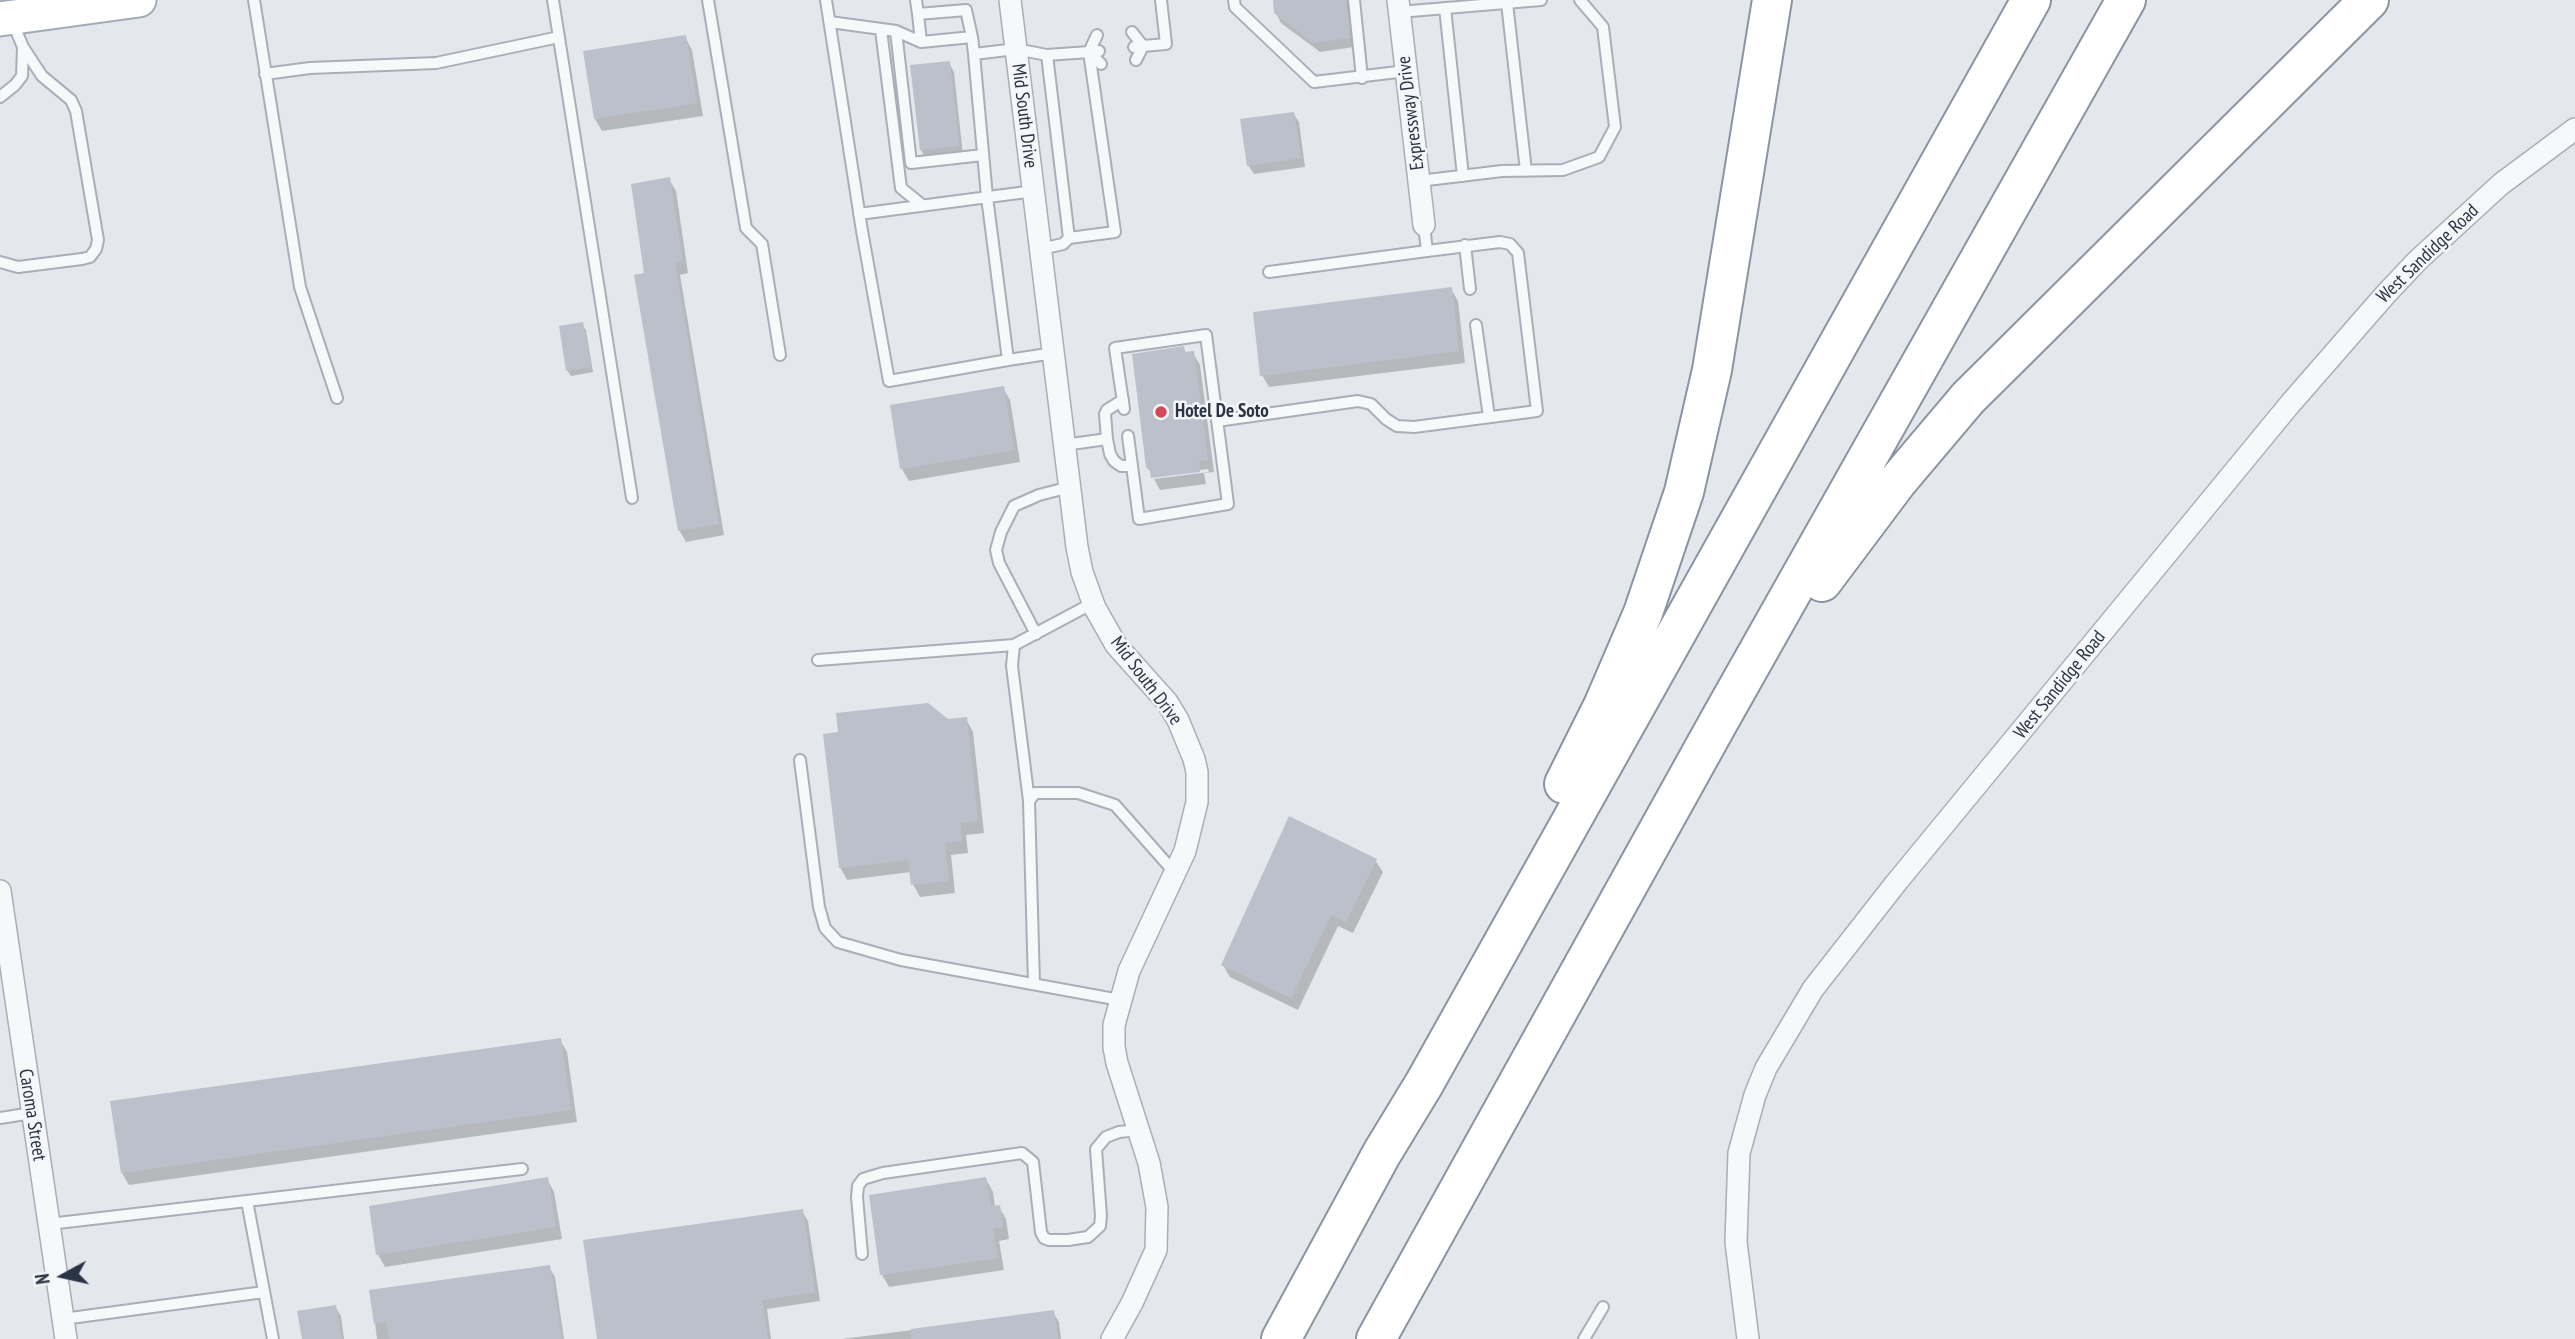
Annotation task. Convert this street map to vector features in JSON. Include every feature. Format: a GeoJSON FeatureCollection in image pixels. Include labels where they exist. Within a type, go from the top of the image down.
{"type":"FeatureCollection","features":[{"type":"Feature","properties":{"kind":"highway"},"geometry":{"type":"LineString","coordinates":[[1752,0],[1760,70]]}},
{"type":"Feature","properties":{"kind":"highway"},"geometry":{"type":"LineString","coordinates":[[1424,1084],[1477,956],[1603,706],[1643,613],[1667,548],[1696,443],[1712,370],[1772,0]]}},
{"type":"Feature","properties":{"kind":"highway"},"geometry":{"type":"LineString","coordinates":[[1282,1339],[1382,1153],[1424,1084],[2031,0]]}},
{"type":"Feature","properties":{"kind":"highway"},"geometry":{"type":"LineString","coordinates":[[1376,1339],[1719,721],[2126,0]]}},
{"type":"Feature","properties":{"kind":"highway"},"geometry":{"type":"LineString","coordinates":[[1719,721],[1775,653],[1888,492],[1951,418],[2062,303],[2369,0]]}},
{"type":"Feature","properties":{"kind":"main road"},"geometry":{"type":"LineString","coordinates":[[11,21],[139,0]]}},
{"type":"Feature","properties":{"kind":"street","name":"Mid South Drive"},"geometry":{"type":"LineString","coordinates":[[1010,0],[1077,547],[1093,603],[1116,645],[1167,702],[1178,720],[1194,759],[1198,802],[1185,851],[1129,971],[1114,1025],[1114,1047],[1155,1190],[1156,1250],[1138,1293],[1112,1339]]}},
{"type":"Feature","properties":{"kind":"street","name":"Expressway Drive"},"geometry":{"type":"LineString","coordinates":[[1399,6],[1424,225]]}},
{"type":"Feature","properties":{"kind":"street","name":"West Sandidge Road"},"geometry":{"type":"LineString","coordinates":[[1748,1339],[1735,1242],[1739,1153],[1755,1095],[1766,1068],[1813,989],[1896,883],[2282,415],[2385,295],[2417,261],[2501,184],[2575,129]]}},
{"type":"Feature","properties":{"kind":"street","name":"Caroma Street"},"geometry":{"type":"LineString","coordinates":[[0,891],[65,1329]]}},
{"type":"Feature","properties":{"kind":"lane"},"geometry":{"type":"LineString","coordinates":[[254,0],[300,287],[337,398]]}},
{"type":"Feature","properties":{"kind":"lane"},"geometry":{"type":"LineString","coordinates":[[553,0],[632,498]]}},
{"type":"Feature","properties":{"kind":"lane"},"geometry":{"type":"LineString","coordinates":[[708,0],[746,228],[762,244],[780,355]]}},
{"type":"Feature","properties":{"kind":"lane"},"geometry":{"type":"LineString","coordinates":[[826,0],[859,214],[889,381],[1054,353]]}},
{"type":"Feature","properties":{"kind":"lane"},"geometry":{"type":"LineString","coordinates":[[916,0],[921,42]]}},
{"type":"Feature","properties":{"kind":"lane"},"geometry":{"type":"LineString","coordinates":[[1138,47],[1166,44],[1161,0]]}},
{"type":"Feature","properties":{"kind":"lane"},"geometry":{"type":"LineString","coordinates":[[1234,0],[1235,7],[1314,82],[1406,71]]}},
{"type":"Feature","properties":{"kind":"lane"},"geometry":{"type":"LineString","coordinates":[[1354,0],[1362,78]]}},
{"type":"Feature","properties":{"kind":"lane"},"geometry":{"type":"LineString","coordinates":[[1399,6],[1445,8],[1541,0]]}},
{"type":"Feature","properties":{"kind":"lane"},"geometry":{"type":"LineString","coordinates":[[1419,181],[1563,170],[1599,157],[1615,127],[1603,27],[1580,0]]}},
{"type":"Feature","properties":{"kind":"lane"},"geometry":{"type":"LineString","coordinates":[[1507,3],[1526,171]]}},
{"type":"Feature","properties":{"kind":"lane"},"geometry":{"type":"LineString","coordinates":[[1445,8],[1463,176]]}},
{"type":"Feature","properties":{"kind":"lane"},"geometry":{"type":"LineString","coordinates":[[918,14],[966,10],[974,54],[987,197],[1008,360]]}},
{"type":"Feature","properties":{"kind":"lane"},"geometry":{"type":"LineString","coordinates":[[0,97],[16,85],[22,76],[11,21]]}},
{"type":"Feature","properties":{"kind":"lane"},"geometry":{"type":"LineString","coordinates":[[0,262],[18,267],[82,259],[90,257],[98,240],[76,111],[71,100],[42,76],[11,21]]}},
{"type":"Feature","properties":{"kind":"lane"},"geometry":{"type":"LineString","coordinates":[[830,22],[896,31],[921,42],[971,37]]}},
{"type":"Feature","properties":{"kind":"lane"},"geometry":{"type":"LineString","coordinates":[[881,30],[901,188],[922,205]]}},
{"type":"Feature","properties":{"kind":"lane"},"geometry":{"type":"LineString","coordinates":[[896,31],[911,163],[983,155]]}},
{"type":"Feature","properties":{"kind":"lane"},"geometry":{"type":"LineString","coordinates":[[1132,32],[1138,47],[1136,60]]}},
{"type":"Feature","properties":{"kind":"lane"},"geometry":{"type":"LineString","coordinates":[[1041,249],[1063,244],[1069,238],[1115,232],[1094,52],[1097,36]]}},
{"type":"Feature","properties":{"kind":"lane"},"geometry":{"type":"LineString","coordinates":[[265,74],[310,68],[436,63],[559,37]]}},
{"type":"Feature","properties":{"kind":"lane"},"geometry":{"type":"LineString","coordinates":[[974,54],[1016,49],[1047,55],[1094,52]]}},
{"type":"Feature","properties":{"kind":"lane"},"geometry":{"type":"LineString","coordinates":[[1094,52],[1101,64]]}},
{"type":"Feature","properties":{"kind":"lane"},"geometry":{"type":"LineString","coordinates":[[1047,55],[1069,238]]}},
{"type":"Feature","properties":{"kind":"lane"},"geometry":{"type":"LineString","coordinates":[[859,214],[1034,191]]}},
{"type":"Feature","properties":{"kind":"lane"},"geometry":{"type":"LineString","coordinates":[[1424,225],[1427,251]]}},
{"type":"Feature","properties":{"kind":"lane"},"geometry":{"type":"LineString","coordinates":[[1217,421],[1358,401],[1371,404],[1397,426],[1414,428],[1536,411],[1518,253],[1510,244],[1500,242],[1465,246],[1269,272]]}},
{"type":"Feature","properties":{"kind":"lane"},"geometry":{"type":"LineString","coordinates":[[1465,246],[1471,289]]}},
{"type":"Feature","properties":{"kind":"lane"},"geometry":{"type":"LineString","coordinates":[[1476,325],[1489,417]]}},
{"type":"Feature","properties":{"kind":"lane"},"geometry":{"type":"LineString","coordinates":[[1128,436],[1132,466],[1139,519],[1228,504],[1206,335],[1115,348],[1124,404],[1107,410],[1105,414],[1107,439],[1114,461],[1121,466],[1132,466]]}},
{"type":"Feature","properties":{"kind":"lane"},"geometry":{"type":"LineString","coordinates":[[1064,445],[1107,439]]}},
{"type":"Feature","properties":{"kind":"lane"},"geometry":{"type":"LineString","coordinates":[[1036,634],[999,563],[996,550],[1001,532],[1014,506],[1039,495],[1070,487]]}},
{"type":"Feature","properties":{"kind":"lane"},"geometry":{"type":"LineString","coordinates":[[818,660],[1014,645],[1093,603]]}},
{"type":"Feature","properties":{"kind":"lane"},"geometry":{"type":"LineString","coordinates":[[1014,645],[1012,666],[1029,802],[1034,984]]}},
{"type":"Feature","properties":{"kind":"lane"},"geometry":{"type":"LineString","coordinates":[[800,760],[819,907],[825,928],[838,942],[901,960],[1120,1000]]}},
{"type":"Feature","properties":{"kind":"lane"},"geometry":{"type":"LineString","coordinates":[[1029,802],[1035,793],[1079,793],[1115,805],[1175,873]]}},
{"type":"Feature","properties":{"kind":"lane"},"geometry":{"type":"LineString","coordinates":[[0,1118],[32,1113]]}},
{"type":"Feature","properties":{"kind":"lane"},"geometry":{"type":"LineString","coordinates":[[862,1254],[857,1197],[858,1186],[863,1179],[883,1173],[1022,1153],[1029,1156],[1033,1162],[1041,1232],[1044,1238],[1068,1240],[1088,1237],[1100,1226],[1101,1216],[1096,1149],[1106,1137],[1119,1132],[1139,1130]]}},
{"type":"Feature","properties":{"kind":"lane"},"geometry":{"type":"LineString","coordinates":[[49,1224],[522,1169]]}},
{"type":"Feature","properties":{"kind":"lane"},"geometry":{"type":"LineString","coordinates":[[247,1201],[273,1339]]}},
{"type":"Feature","properties":{"kind":"lane"},"geometry":{"type":"LineString","coordinates":[[65,1329],[264,1292]]}},
{"type":"Feature","properties":{"kind":"lane"},"geometry":{"type":"LineString","coordinates":[[1584,1339],[1603,1307]]}},
{"type":"Feature","properties":{"kind":"building"},"geometry":{"type":"Polygon","coordinates":[[[1273,0],[1346,0],[1350,38],[1313,43],[1274,13],[1273,0]]]}},
{"type":"Feature","properties":{"kind":"building"},"geometry":{"type":"Polygon","coordinates":[[[686,35],[697,103],[594,119],[583,51],[686,35]]]}},
{"type":"Feature","properties":{"kind":"building"},"geometry":{"type":"Polygon","coordinates":[[[950,61],[959,146],[920,150],[910,65],[950,61]]]}},
{"type":"Feature","properties":{"kind":"building"},"geometry":{"type":"Polygon","coordinates":[[[1294,112],[1301,158],[1247,166],[1240,119],[1294,112]]]}},
{"type":"Feature","properties":{"kind":"building"},"geometry":{"type":"Polygon","coordinates":[[[670,177],[683,262],[675,263],[719,524],[678,531],[634,275],[644,273],[631,184],[670,177]]]}},
{"type":"Feature","properties":{"kind":"building"},"geometry":{"type":"Polygon","coordinates":[[[1452,287],[1459,351],[1260,376],[1253,312],[1452,287]]]}},
{"type":"Feature","properties":{"kind":"building"},"geometry":{"type":"Polygon","coordinates":[[[583,322],[591,367],[566,371],[559,326],[583,322]]]}},
{"type":"Feature","properties":{"kind":"building"},"geometry":{"type":"Polygon","coordinates":[[[1184,346],[1185,352],[1194,351],[1208,460],[1199,461],[1200,472],[1151,478],[1146,467],[1132,354],[1184,346]]]}},
{"type":"Feature","properties":{"kind":"building"},"geometry":{"type":"Polygon","coordinates":[[[1004,386],[1014,450],[900,469],[890,405],[1004,386]]]}},
{"type":"Feature","properties":{"kind":"building"},"geometry":{"type":"Polygon","coordinates":[[[928,703],[948,719],[967,717],[978,821],[960,823],[962,841],[945,843],[949,881],[911,885],[908,860],[839,868],[823,734],[838,732],[836,713],[928,703]]]}},
{"type":"Feature","properties":{"kind":"building"},"geometry":{"type":"Polygon","coordinates":[[[1289,816],[1377,859],[1346,922],[1331,915],[1291,998],[1221,965],[1289,816]]]}},
{"type":"Feature","properties":{"kind":"building"},"geometry":{"type":"Polygon","coordinates":[[[561,1038],[571,1110],[121,1173],[110,1101],[561,1038]]]}},
{"type":"Feature","properties":{"kind":"building"},"geometry":{"type":"Polygon","coordinates":[[[548,1177],[556,1227],[376,1255],[369,1206],[548,1177]]]}},
{"type":"Feature","properties":{"kind":"building"},"geometry":{"type":"Polygon","coordinates":[[[986,1177],[991,1206],[1000,1205],[1003,1227],[993,1229],[998,1258],[880,1275],[869,1195],[986,1177]]]}},
{"type":"Feature","properties":{"kind":"building"},"geometry":{"type":"Polygon","coordinates":[[[803,1209],[815,1292],[762,1300],[768,1339],[597,1339],[583,1240],[803,1209]]]}},
{"type":"Feature","properties":{"kind":"building"},"geometry":{"type":"Polygon","coordinates":[[[550,1265],[562,1339],[389,1339],[387,1322],[374,1324],[369,1290],[550,1265]]]}},
{"type":"Feature","properties":{"kind":"building"},"geometry":{"type":"Polygon","coordinates":[[[336,1305],[342,1339],[302,1339],[297,1311],[336,1305]]]}},
{"type":"Feature","properties":{"kind":"building"},"geometry":{"type":"Polygon","coordinates":[[[1054,1310],[1058,1339],[911,1339],[911,1329],[1054,1310]]]}},
{"type":"Feature","properties":{"kind":"place","name":"Hotel De Soto"},"geometry":{"type":"Point","coordinates":[1161,412]}}]}
